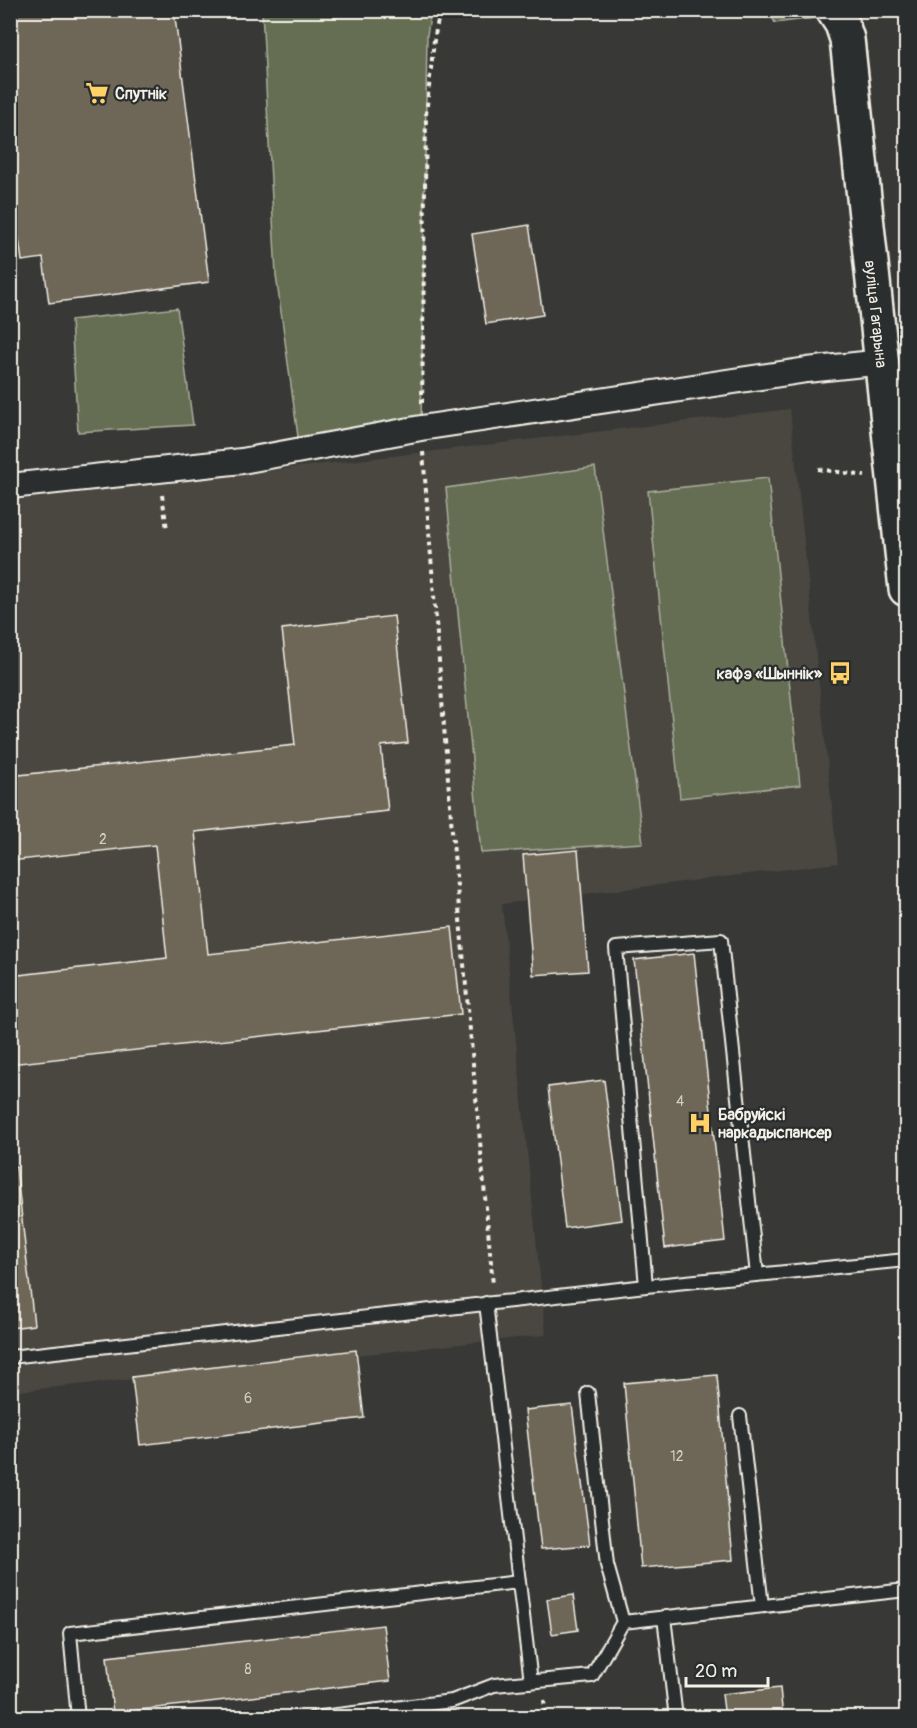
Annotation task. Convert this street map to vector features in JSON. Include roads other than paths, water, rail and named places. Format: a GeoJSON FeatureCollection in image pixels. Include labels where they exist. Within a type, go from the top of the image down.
{"type":"FeatureCollection","features":[{"type":"Feature","properties":{"kind":"main road","name":"вуліца Гагарына"},"geometry":{"type":"LineString","coordinates":[[834,10],[842,24],[850,25],[895,361],[906,589]]}},
{"type":"Feature","properties":{"kind":"street"},"geometry":{"type":"LineString","coordinates":[[10,486],[242,461],[422,428],[807,370],[895,361]]}},
{"type":"Feature","properties":{"kind":"lane"},"geometry":{"type":"LineString","coordinates":[[646,1286],[616,948],[721,940],[757,1275]]}},
{"type":"Feature","properties":{"kind":"lane"},"geometry":{"type":"LineString","coordinates":[[10,1357],[646,1286],[906,1260]]}},
{"type":"Feature","properties":{"kind":"lane"},"geometry":{"type":"LineString","coordinates":[[490,1303],[519,1582],[536,1681]]}},
{"type":"Feature","properties":{"kind":"lane"},"geometry":{"type":"LineString","coordinates":[[314,1718],[452,1701],[494,1685],[592,1676],[623,1622],[607,1565],[588,1393]]}},
{"type":"Feature","properties":{"kind":"lane"},"geometry":{"type":"LineString","coordinates":[[740,1416],[762,1606]]}},
{"type":"Feature","properties":{"kind":"lane"},"geometry":{"type":"LineString","coordinates":[[78,1718],[70,1633],[519,1582]]}},
{"type":"Feature","properties":{"kind":"lane"},"geometry":{"type":"LineString","coordinates":[[623,1622],[906,1590]]}},
{"type":"Feature","properties":{"kind":"lane"},"geometry":{"type":"LineString","coordinates":[[664,1617],[676,1718]]}},
{"type":"Feature","properties":{"kind":"place","name":"Спутнік"},"geometry":{"type":"Point","coordinates":[97,93]}},
{"type":"Feature","properties":{"kind":"place","name":"кафэ «Шыннік»"},"geometry":{"type":"Point","coordinates":[840,673]}},
{"type":"Feature","properties":{"kind":"place","name":"Бабруйскі наркадыспансер"},"geometry":{"type":"Point","coordinates":[700,1123]}}]}
